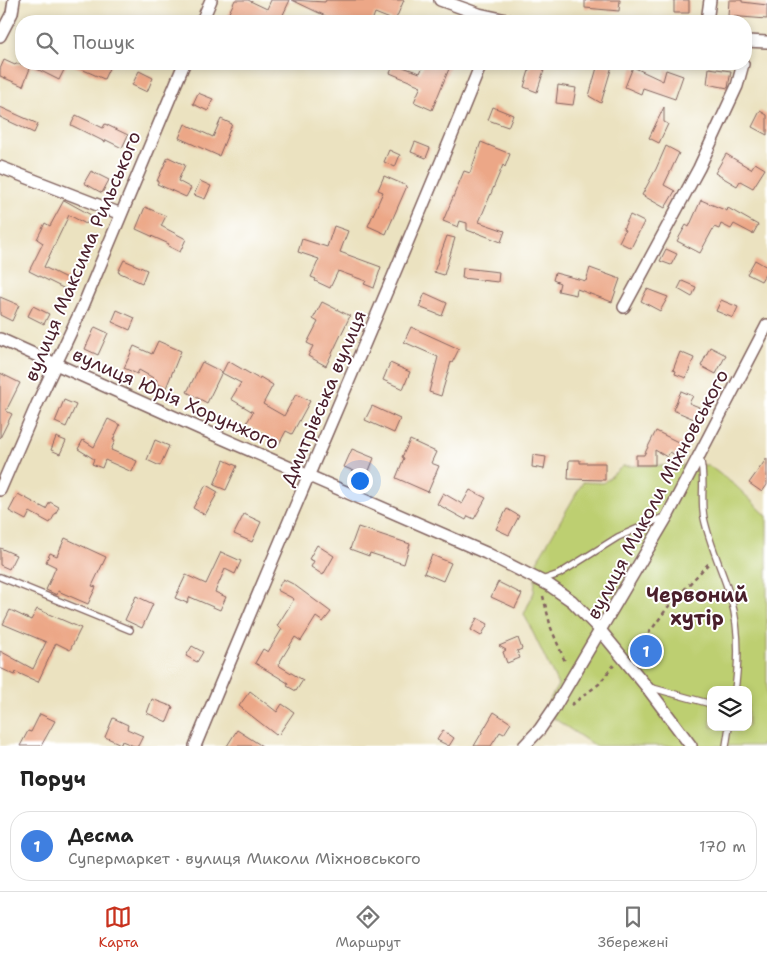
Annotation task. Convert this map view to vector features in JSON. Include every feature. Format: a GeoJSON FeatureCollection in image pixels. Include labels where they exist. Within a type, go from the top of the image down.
{"type":"FeatureCollection","features":[{"type":"Feature","properties":{"kind":"street"},"geometry":{"type":"LineString","coordinates":[[0,36],[12,13],[14,0]]}},
{"type":"Feature","properties":{"kind":"street"},"geometry":{"type":"LineString","coordinates":[[205,15],[211,0]]}},
{"type":"Feature","properties":{"kind":"street"},"geometry":{"type":"LineString","coordinates":[[440,0],[478,15]]}},
{"type":"Feature","properties":{"kind":"street"},"geometry":{"type":"LineString","coordinates":[[707,15],[710,0]]}},
{"type":"Feature","properties":{"kind":"street"},"geometry":{"type":"LineString","coordinates":[[752,41],[767,42]]}},
{"type":"Feature","properties":{"kind":"street","name":"вулиця Максима Рильського"},"geometry":{"type":"LineString","coordinates":[[0,490],[38,402],[83,306],[181,70]]}},
{"type":"Feature","properties":{"kind":"street","name":"Дмитрівська вулиця"},"geometry":{"type":"LineString","coordinates":[[195,746],[308,476],[376,320],[479,70]]}},
{"type":"Feature","properties":{"kind":"street"},"geometry":{"type":"LineString","coordinates":[[624,307],[703,160],[737,86],[741,70]]}},
{"type":"Feature","properties":{"kind":"street"},"geometry":{"type":"LineString","coordinates":[[0,167],[121,214]]}},
{"type":"Feature","properties":{"kind":"street","name":"вулиця Миколи Міхновського"},"geometry":{"type":"LineString","coordinates":[[690,746],[622,655],[600,630],[668,515],[767,325]]}},
{"type":"Feature","properties":{"kind":"street","name":"вулиця Юрія Хорунжого"},"geometry":{"type":"LineString","coordinates":[[0,339],[486,553],[555,588],[572,601],[600,630]]}},
{"type":"Feature","properties":{"kind":"street"},"geometry":{"type":"LineString","coordinates":[[524,746],[540,729],[553,710],[600,630]]}},
{"type":"Feature","properties":{"kind":"lane"},"geometry":{"type":"LineString","coordinates":[[699,456],[704,477],[704,515],[736,623],[735,686]]}},
{"type":"Feature","properties":{"kind":"lane"},"geometry":{"type":"LineString","coordinates":[[541,580],[559,574],[618,537],[668,515]]}},
{"type":"Feature","properties":{"kind":"lane"},"geometry":{"type":"LineString","coordinates":[[0,577],[130,630]]}},
{"type":"Feature","properties":{"kind":"lane"},"geometry":{"type":"LineString","coordinates":[[646,686],[707,703]]}},
{"type":"Feature","properties":{"kind":"lane"},"geometry":{"type":"LineString","coordinates":[[726,746],[728,731]]}},
{"type":"Feature","properties":{"kind":"path"},"geometry":{"type":"LineString","coordinates":[[553,710],[564,710],[600,684],[622,655],[649,633],[668,607],[716,554]]}},
{"type":"Feature","properties":{"kind":"path"},"geometry":{"type":"LineString","coordinates":[[541,580],[544,605],[551,628],[567,667],[575,673]]}},
{"type":"Feature","properties":{"kind":"green space"},"geometry":{"type":"Polygon","coordinates":[[[708,465],[736,486],[767,516],[767,739],[761,746],[595,746],[543,711],[558,685],[524,614],[534,592],[537,561],[583,482],[603,483],[623,466],[708,465]]]}},
{"type":"Feature","properties":{"kind":"building"},"geometry":{"type":"Polygon","coordinates":[[[235,0],[248,0],[267,9],[271,0],[290,0],[283,15],[228,15],[235,0]]]}},
{"type":"Feature","properties":{"kind":"building"},"geometry":{"type":"Polygon","coordinates":[[[292,0],[325,2],[326,0],[404,0],[398,15],[380,15],[375,13],[374,15],[323,15],[292,0]]]}},
{"type":"Feature","properties":{"kind":"building"},"geometry":{"type":"Polygon","coordinates":[[[585,0],[620,0],[619,11],[585,8],[585,0]]]}},
{"type":"Feature","properties":{"kind":"building"},"geometry":{"type":"Polygon","coordinates":[[[674,0],[689,0],[689,13],[674,13],[674,0]]]}},
{"type":"Feature","properties":{"kind":"building"},"geometry":{"type":"Polygon","coordinates":[[[729,0],[742,0],[742,2],[767,5],[767,19],[752,18],[752,15],[728,15],[729,0]]]}},
{"type":"Feature","properties":{"kind":"building"},"geometry":{"type":"Polygon","coordinates":[[[4,60],[15,65],[15,70],[29,70],[23,86],[0,76],[0,69],[4,60]]]}},
{"type":"Feature","properties":{"kind":"building"},"geometry":{"type":"Polygon","coordinates":[[[39,70],[64,70],[59,80],[39,70]]]}},
{"type":"Feature","properties":{"kind":"building"},"geometry":{"type":"Polygon","coordinates":[[[84,70],[108,70],[104,79],[84,70]]]}},
{"type":"Feature","properties":{"kind":"building"},"geometry":{"type":"Polygon","coordinates":[[[391,70],[411,70],[420,73],[421,70],[449,70],[432,110],[414,102],[421,86],[390,73],[391,70]]]}},
{"type":"Feature","properties":{"kind":"building"},"geometry":{"type":"Polygon","coordinates":[[[529,70],[544,70],[537,92],[524,87],[529,70]]]}},
{"type":"Feature","properties":{"kind":"building"},"geometry":{"type":"Polygon","coordinates":[[[596,70],[611,70],[601,103],[589,96],[596,70]]]}},
{"type":"Feature","properties":{"kind":"building"},"geometry":{"type":"Polygon","coordinates":[[[632,70],[639,70],[663,81],[666,70],[683,76],[675,99],[643,88],[641,94],[625,87],[632,70]]]}},
{"type":"Feature","properties":{"kind":"building"},"geometry":{"type":"Polygon","coordinates":[[[709,70],[731,71],[728,88],[707,84],[709,70]]]}},
{"type":"Feature","properties":{"kind":"building"},"geometry":{"type":"Polygon","coordinates":[[[139,71],[153,78],[147,92],[132,85],[139,71]]]}},
{"type":"Feature","properties":{"kind":"building"},"geometry":{"type":"Polygon","coordinates":[[[558,85],[576,88],[573,105],[556,103],[558,85]]]}},
{"type":"Feature","properties":{"kind":"building"},"geometry":{"type":"Polygon","coordinates":[[[198,93],[213,99],[208,111],[193,104],[198,93]]]}},
{"type":"Feature","properties":{"kind":"building"},"geometry":{"type":"Polygon","coordinates":[[[0,107],[38,124],[34,133],[0,117],[0,107]]]}},
{"type":"Feature","properties":{"kind":"building"},"geometry":{"type":"Polygon","coordinates":[[[493,107],[513,115],[508,127],[488,120],[493,107]]]}},
{"type":"Feature","properties":{"kind":"building"},"geometry":{"type":"Polygon","coordinates":[[[664,107],[664,122],[668,124],[659,143],[649,138],[664,107]]]}},
{"type":"Feature","properties":{"kind":"building"},"geometry":{"type":"Polygon","coordinates":[[[760,111],[767,115],[767,135],[752,127],[760,111]]]}},
{"type":"Feature","properties":{"kind":"building"},"geometry":{"type":"Polygon","coordinates":[[[76,115],[103,128],[105,124],[128,135],[122,148],[106,140],[105,142],[71,125],[76,115]]]}},
{"type":"Feature","properties":{"kind":"building"},"geometry":{"type":"Polygon","coordinates":[[[221,119],[232,124],[219,156],[179,138],[185,124],[213,137],[221,119]]]}},
{"type":"Feature","properties":{"kind":"building"},"geometry":{"type":"Polygon","coordinates":[[[415,142],[430,148],[426,158],[411,152],[415,142]]]}},
{"type":"Feature","properties":{"kind":"building"},"geometry":{"type":"Polygon","coordinates":[[[481,142],[510,154],[505,167],[503,165],[479,222],[505,231],[501,242],[467,230],[467,223],[460,221],[458,227],[443,221],[464,171],[470,173],[481,142]]]}},
{"type":"Feature","properties":{"kind":"building"},"geometry":{"type":"Polygon","coordinates":[[[666,146],[679,153],[664,185],[675,191],[665,208],[642,195],[666,146]]]}},
{"type":"Feature","properties":{"kind":"building"},"geometry":{"type":"Polygon","coordinates":[[[389,150],[400,155],[395,167],[384,162],[389,150]]]}},
{"type":"Feature","properties":{"kind":"building"},"geometry":{"type":"Polygon","coordinates":[[[726,154],[751,169],[755,163],[765,169],[753,188],[740,181],[737,186],[715,173],[726,154]]]}},
{"type":"Feature","properties":{"kind":"building"},"geometry":{"type":"Polygon","coordinates":[[[168,157],[185,165],[178,181],[191,188],[186,197],[157,184],[168,157]]]}},
{"type":"Feature","properties":{"kind":"building"},"geometry":{"type":"Polygon","coordinates":[[[91,171],[109,180],[102,193],[84,183],[91,171]]]}},
{"type":"Feature","properties":{"kind":"building"},"geometry":{"type":"Polygon","coordinates":[[[384,176],[407,186],[386,234],[368,226],[383,192],[378,190],[384,176]]]}},
{"type":"Feature","properties":{"kind":"building"},"geometry":{"type":"Polygon","coordinates":[[[200,181],[211,186],[205,199],[194,195],[200,181]]]}},
{"type":"Feature","properties":{"kind":"building"},"geometry":{"type":"Polygon","coordinates":[[[64,200],[91,215],[86,224],[69,215],[44,267],[72,281],[67,290],[29,271],[43,243],[37,239],[45,223],[50,226],[64,200]]]}},
{"type":"Feature","properties":{"kind":"building"},"geometry":{"type":"Polygon","coordinates":[[[701,200],[727,211],[728,208],[758,225],[753,234],[734,224],[731,229],[721,224],[719,229],[714,227],[700,253],[677,241],[686,225],[689,227],[701,200]]]}},
{"type":"Feature","properties":{"kind":"building"},"geometry":{"type":"Polygon","coordinates":[[[145,207],[166,216],[161,226],[186,239],[180,252],[168,246],[169,244],[136,229],[145,207]]]}},
{"type":"Feature","properties":{"kind":"building"},"geometry":{"type":"Polygon","coordinates":[[[630,215],[644,222],[631,248],[619,242],[630,215]]]}},
{"type":"Feature","properties":{"kind":"building"},"geometry":{"type":"Polygon","coordinates":[[[334,226],[348,231],[340,252],[381,267],[374,288],[364,284],[366,281],[338,271],[330,288],[311,277],[319,259],[298,252],[302,239],[327,247],[334,226]]]}},
{"type":"Feature","properties":{"kind":"building"},"geometry":{"type":"Polygon","coordinates":[[[447,236],[455,238],[444,275],[434,272],[447,236]]]}},
{"type":"Feature","properties":{"kind":"building"},"geometry":{"type":"Polygon","coordinates":[[[666,249],[677,254],[671,265],[660,261],[666,249]]]}},
{"type":"Feature","properties":{"kind":"building"},"geometry":{"type":"Polygon","coordinates":[[[124,260],[147,270],[142,283],[118,272],[124,260]]]}},
{"type":"Feature","properties":{"kind":"building"},"geometry":{"type":"Polygon","coordinates":[[[755,260],[767,267],[767,271],[761,281],[747,274],[755,260]]]}},
{"type":"Feature","properties":{"kind":"building"},"geometry":{"type":"Polygon","coordinates":[[[463,268],[499,272],[498,282],[462,278],[463,268]]]}},
{"type":"Feature","properties":{"kind":"building"},"geometry":{"type":"Polygon","coordinates":[[[590,268],[620,279],[612,302],[577,289],[576,295],[558,291],[560,283],[553,280],[555,273],[586,281],[590,268]]]}},
{"type":"Feature","properties":{"kind":"building"},"geometry":{"type":"Polygon","coordinates":[[[682,281],[696,287],[692,297],[678,289],[682,281]]]}},
{"type":"Feature","properties":{"kind":"building"},"geometry":{"type":"Polygon","coordinates":[[[647,289],[668,297],[660,311],[641,301],[647,289]]]}},
{"type":"Feature","properties":{"kind":"building"},"geometry":{"type":"Polygon","coordinates":[[[425,293],[447,303],[442,316],[419,307],[425,293]]]}},
{"type":"Feature","properties":{"kind":"building"},"geometry":{"type":"Polygon","coordinates":[[[0,297],[19,305],[12,321],[0,315],[0,297]]]}},
{"type":"Feature","properties":{"kind":"building"},"geometry":{"type":"Polygon","coordinates":[[[721,300],[738,307],[733,318],[716,311],[721,300]]]}},
{"type":"Feature","properties":{"kind":"building"},"geometry":{"type":"Polygon","coordinates":[[[322,302],[350,316],[326,366],[308,356],[313,346],[307,343],[318,322],[313,319],[322,302]]]}},
{"type":"Feature","properties":{"kind":"building"},"geometry":{"type":"Polygon","coordinates":[[[33,306],[49,314],[44,324],[28,316],[33,306]]]}},
{"type":"Feature","properties":{"kind":"building"},"geometry":{"type":"Polygon","coordinates":[[[117,310],[135,318],[130,330],[112,322],[117,310]]]}},
{"type":"Feature","properties":{"kind":"building"},"geometry":{"type":"Polygon","coordinates":[[[95,327],[108,333],[98,355],[85,349],[95,327]]]}},
{"type":"Feature","properties":{"kind":"building"},"geometry":{"type":"Polygon","coordinates":[[[411,327],[459,349],[451,362],[441,396],[429,392],[438,357],[404,342],[411,327]]]}},
{"type":"Feature","properties":{"kind":"building"},"geometry":{"type":"Polygon","coordinates":[[[158,341],[181,351],[166,388],[156,383],[157,380],[139,370],[137,374],[124,368],[134,346],[152,354],[158,341]]]}},
{"type":"Feature","properties":{"kind":"building"},"geometry":{"type":"Polygon","coordinates":[[[710,347],[726,355],[716,374],[701,366],[710,347]]]}},
{"type":"Feature","properties":{"kind":"building"},"geometry":{"type":"Polygon","coordinates":[[[680,352],[694,358],[686,378],[675,374],[676,371],[673,370],[680,352]]]}},
{"type":"Feature","properties":{"kind":"building"},"geometry":{"type":"Polygon","coordinates":[[[228,361],[273,385],[263,404],[284,416],[296,394],[310,401],[292,434],[286,431],[279,444],[270,439],[271,437],[246,424],[253,412],[231,399],[241,383],[222,373],[228,361]]]}},
{"type":"Feature","properties":{"kind":"building"},"geometry":{"type":"Polygon","coordinates":[[[202,362],[222,372],[207,403],[187,392],[202,362]]]}},
{"type":"Feature","properties":{"kind":"building"},"geometry":{"type":"Polygon","coordinates":[[[390,363],[410,372],[403,389],[383,380],[390,363]]]}},
{"type":"Feature","properties":{"kind":"building"},"geometry":{"type":"Polygon","coordinates":[[[0,373],[20,383],[6,411],[12,414],[0,438],[0,373]]]}},
{"type":"Feature","properties":{"kind":"building"},"geometry":{"type":"Polygon","coordinates":[[[681,391],[693,396],[689,403],[699,407],[694,419],[673,410],[681,391]]]}},
{"type":"Feature","properties":{"kind":"building"},"geometry":{"type":"Polygon","coordinates":[[[64,400],[76,405],[66,427],[55,422],[64,400]]]}},
{"type":"Feature","properties":{"kind":"building"},"geometry":{"type":"Polygon","coordinates":[[[372,406],[400,419],[394,433],[365,420],[372,406]]]}},
{"type":"Feature","properties":{"kind":"building"},"geometry":{"type":"Polygon","coordinates":[[[108,419],[120,425],[113,440],[115,441],[111,450],[137,461],[132,472],[105,460],[102,468],[92,464],[94,459],[78,449],[83,440],[94,447],[108,419]]]}},
{"type":"Feature","properties":{"kind":"building"},"geometry":{"type":"Polygon","coordinates":[[[656,431],[684,445],[679,457],[670,452],[667,457],[655,450],[655,465],[636,465],[636,455],[644,455],[656,431]]]}},
{"type":"Feature","properties":{"kind":"building"},"geometry":{"type":"Polygon","coordinates":[[[56,437],[66,441],[60,454],[51,450],[56,437]]]}},
{"type":"Feature","properties":{"kind":"building"},"geometry":{"type":"Polygon","coordinates":[[[155,440],[169,446],[160,466],[147,460],[155,440]]]}},
{"type":"Feature","properties":{"kind":"building"},"geometry":{"type":"Polygon","coordinates":[[[410,440],[436,452],[431,463],[439,466],[428,492],[396,478],[404,458],[402,457],[410,440]]]}},
{"type":"Feature","properties":{"kind":"building"},"geometry":{"type":"Polygon","coordinates":[[[352,449],[374,458],[367,476],[344,467],[352,449]]]}},
{"type":"Feature","properties":{"kind":"building"},"geometry":{"type":"Polygon","coordinates":[[[533,455],[546,457],[544,469],[532,467],[533,455]]]}},
{"type":"Feature","properties":{"kind":"building"},"geometry":{"type":"Polygon","coordinates":[[[767,458],[767,485],[762,492],[749,483],[767,458]]]}},
{"type":"Feature","properties":{"kind":"building"},"geometry":{"type":"Polygon","coordinates":[[[224,460],[237,466],[226,490],[214,485],[224,460]]]}},
{"type":"Feature","properties":{"kind":"building"},"geometry":{"type":"Polygon","coordinates":[[[569,460],[580,460],[580,463],[605,463],[605,480],[568,479],[569,460]]]}},
{"type":"Feature","properties":{"kind":"building"},"geometry":{"type":"Polygon","coordinates":[[[206,485],[218,492],[205,515],[193,508],[206,485]]]}},
{"type":"Feature","properties":{"kind":"building"},"geometry":{"type":"Polygon","coordinates":[[[470,490],[486,498],[474,519],[468,516],[466,520],[437,504],[443,493],[462,504],[470,490]]]}},
{"type":"Feature","properties":{"kind":"building"},"geometry":{"type":"Polygon","coordinates":[[[18,494],[46,509],[50,502],[59,507],[50,523],[30,512],[26,520],[9,511],[18,494]]]}},
{"type":"Feature","properties":{"kind":"building"},"geometry":{"type":"Polygon","coordinates":[[[507,509],[519,516],[509,535],[496,529],[507,509]]]}},
{"type":"Feature","properties":{"kind":"building"},"geometry":{"type":"Polygon","coordinates":[[[244,514],[261,522],[252,542],[234,534],[244,514]]]}},
{"type":"Feature","properties":{"kind":"building"},"geometry":{"type":"Polygon","coordinates":[[[358,527],[410,544],[404,564],[370,553],[369,556],[350,549],[358,527]]]}},
{"type":"Feature","properties":{"kind":"building"},"geometry":{"type":"Polygon","coordinates":[[[65,538],[106,557],[92,586],[96,587],[88,604],[58,591],[57,595],[46,590],[56,567],[46,562],[50,553],[57,556],[65,538]]]}},
{"type":"Feature","properties":{"kind":"building"},"geometry":{"type":"Polygon","coordinates":[[[317,545],[334,556],[323,575],[311,567],[314,561],[309,559],[317,545]]]}},
{"type":"Feature","properties":{"kind":"building"},"geometry":{"type":"Polygon","coordinates":[[[0,548],[16,555],[9,569],[0,565],[0,548]]]}},
{"type":"Feature","properties":{"kind":"building"},"geometry":{"type":"Polygon","coordinates":[[[221,552],[241,561],[235,574],[225,569],[215,592],[226,597],[220,610],[190,597],[187,603],[175,598],[186,575],[206,584],[221,552]]]}},
{"type":"Feature","properties":{"kind":"building"},"geometry":{"type":"Polygon","coordinates":[[[432,555],[451,563],[443,581],[424,573],[432,555]]]}},
{"type":"Feature","properties":{"kind":"building"},"geometry":{"type":"Polygon","coordinates":[[[283,579],[293,584],[331,612],[323,622],[316,617],[301,641],[295,637],[278,665],[303,680],[296,691],[287,686],[288,683],[255,663],[263,649],[268,652],[282,629],[277,626],[294,599],[277,590],[283,579]]]}},
{"type":"Feature","properties":{"kind":"building"},"geometry":{"type":"Polygon","coordinates":[[[498,582],[522,594],[515,608],[491,597],[498,582]]]}},
{"type":"Feature","properties":{"kind":"building"},"geometry":{"type":"Polygon","coordinates":[[[136,596],[153,604],[142,628],[125,620],[136,596]]]}},
{"type":"Feature","properties":{"kind":"building"},"geometry":{"type":"Polygon","coordinates":[[[37,609],[81,628],[70,650],[56,643],[38,682],[16,672],[15,675],[0,668],[0,651],[33,669],[46,642],[3,624],[10,610],[31,620],[37,609]]]}},
{"type":"Feature","properties":{"kind":"building"},"geometry":{"type":"Polygon","coordinates":[[[477,618],[488,624],[481,636],[471,630],[477,618]]]}},
{"type":"Feature","properties":{"kind":"building"},"geometry":{"type":"Polygon","coordinates":[[[518,638],[522,649],[517,651],[520,658],[507,663],[503,652],[506,650],[499,646],[518,638]]]}},
{"type":"Feature","properties":{"kind":"building"},"geometry":{"type":"Polygon","coordinates":[[[647,638],[659,653],[646,664],[634,648],[647,638]]]}},
{"type":"Feature","properties":{"kind":"building"},"geometry":{"type":"Polygon","coordinates":[[[192,646],[203,652],[197,662],[186,656],[192,646]]]}},
{"type":"Feature","properties":{"kind":"building"},"geometry":{"type":"Polygon","coordinates":[[[250,691],[277,712],[282,704],[294,712],[279,734],[276,735],[239,706],[250,691]]]}},
{"type":"Feature","properties":{"kind":"building"},"geometry":{"type":"Polygon","coordinates":[[[152,699],[173,707],[167,722],[147,713],[152,699]]]}},
{"type":"Feature","properties":{"kind":"building"},"geometry":{"type":"Polygon","coordinates":[[[494,712],[511,723],[504,734],[500,732],[491,746],[474,746],[494,712]]]}},
{"type":"Feature","properties":{"kind":"building"},"geometry":{"type":"Polygon","coordinates":[[[40,714],[55,721],[41,746],[20,746],[28,731],[31,732],[40,714]]]}},
{"type":"Feature","properties":{"kind":"building"},"geometry":{"type":"Polygon","coordinates":[[[113,718],[128,725],[127,729],[143,736],[138,746],[122,741],[121,744],[105,737],[113,718]]]}},
{"type":"Feature","properties":{"kind":"building"},"geometry":{"type":"Polygon","coordinates":[[[237,730],[262,746],[227,746],[237,730]]]}},
{"type":"Feature","properties":{"kind":"building"},"geometry":{"type":"Polygon","coordinates":[[[443,730],[454,738],[449,746],[437,740],[443,730]]]}},
{"type":"Feature","properties":{"kind":"place","name":"Десма"},"geometry":{"type":"Point","coordinates":[646,651]}},
{"type":"Feature","properties":{"kind":"district","name":"Червоний хутір"},"geometry":{"type":"Point","coordinates":[697,606]}}]}
